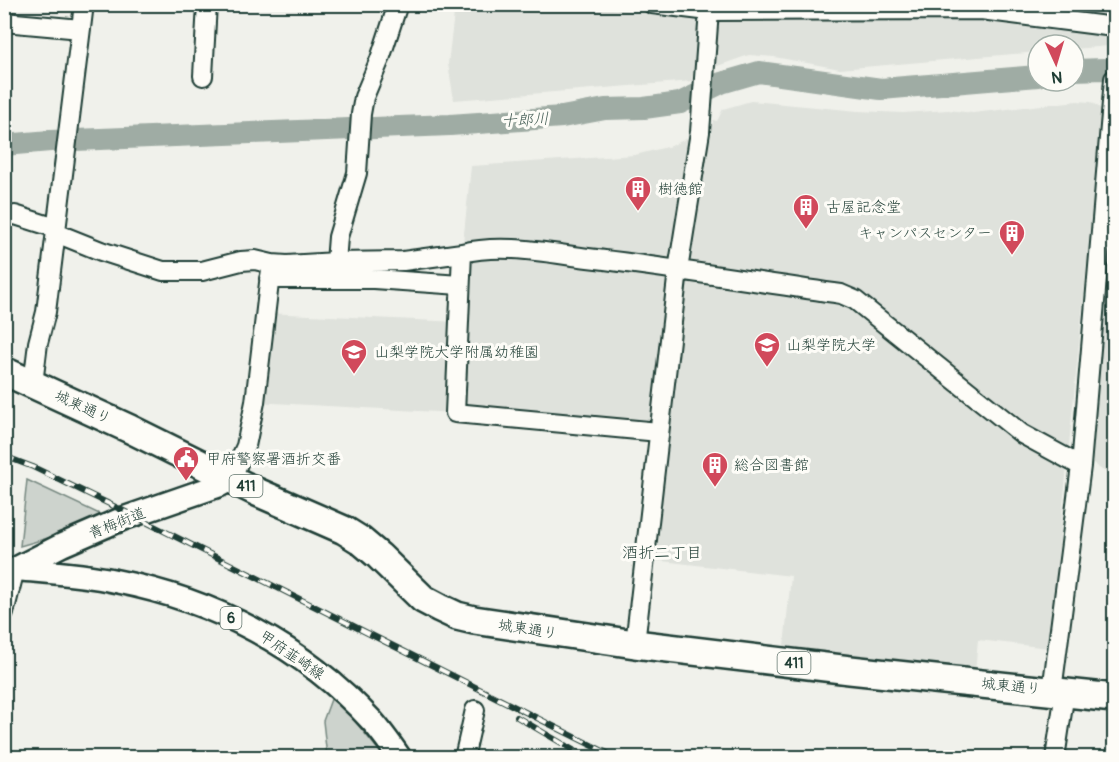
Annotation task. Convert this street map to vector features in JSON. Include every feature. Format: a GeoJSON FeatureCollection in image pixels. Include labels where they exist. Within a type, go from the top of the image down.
{"type":"FeatureCollection","features":[{"type":"Feature","properties":{"kind":"highway","name":"城東通り"},"geometry":{"type":"LineString","coordinates":[[4,371],[130,429],[257,492],[344,530],[379,556],[423,599],[457,616],[635,644],[1114,698]]}},
{"type":"Feature","properties":{"kind":"main road","name":"青梅街道"},"geometry":{"type":"LineString","coordinates":[[10,570],[122,519],[220,485],[231,479]]}},
{"type":"Feature","properties":{"kind":"main road","name":"甲府韮崎線"},"geometry":{"type":"LineString","coordinates":[[10,570],[71,574],[114,580],[205,606],[242,622],[307,661],[322,673],[373,722],[400,758]]}},
{"type":"Feature","properties":{"kind":"street"},"geometry":{"type":"LineString","coordinates":[[33,384],[38,343],[46,312],[84,4]]}},
{"type":"Feature","properties":{"kind":"street"},"geometry":{"type":"LineString","coordinates":[[203,76],[207,4]]}},
{"type":"Feature","properties":{"kind":"street"},"geometry":{"type":"LineString","coordinates":[[336,262],[338,237],[357,173],[364,97],[398,4]]}},
{"type":"Feature","properties":{"kind":"street"},"geometry":{"type":"LineString","coordinates":[[652,4],[709,10],[981,10],[1114,27]]}},
{"type":"Feature","properties":{"kind":"street"},"geometry":{"type":"LineString","coordinates":[[635,644],[678,270],[700,132],[709,10]]}},
{"type":"Feature","properties":{"kind":"street"},"geometry":{"type":"LineString","coordinates":[[4,21],[81,28]]}},
{"type":"Feature","properties":{"kind":"street"},"geometry":{"type":"LineString","coordinates":[[1055,758],[1059,692],[1081,466],[1106,279],[1114,85]]}},
{"type":"Feature","properties":{"kind":"street"},"geometry":{"type":"LineString","coordinates":[[4,217],[15,215],[101,250],[163,271],[202,271],[241,261],[255,260],[271,272],[460,285]]}},
{"type":"Feature","properties":{"kind":"street"},"geometry":{"type":"LineString","coordinates":[[271,272],[287,266],[336,262],[403,261],[462,254],[478,249],[522,250],[841,294],[855,300],[1022,434],[1081,466]]}},
{"type":"Feature","properties":{"kind":"street"},"geometry":{"type":"LineString","coordinates":[[462,254],[455,413],[658,432]]}},
{"type":"Feature","properties":{"kind":"street"},"geometry":{"type":"LineString","coordinates":[[231,479],[246,446],[255,402],[271,272]]}},
{"type":"Feature","properties":{"kind":"street"},"geometry":{"type":"LineString","coordinates":[[4,613],[10,570]]}},
{"type":"Feature","properties":{"kind":"street"},"geometry":{"type":"LineString","coordinates":[[464,758],[475,710]]}},
{"type":"Feature","properties":{"kind":"shaded area"},"geometry":{"type":"Polygon","coordinates":[[[905,4],[1113,5],[1109,46],[1086,48],[1086,33],[1026,33],[1026,53],[840,69],[774,57],[749,55],[709,69],[713,16],[905,4]]]}},
{"type":"Feature","properties":{"kind":"shaded area"},"geometry":{"type":"Polygon","coordinates":[[[455,5],[575,5],[702,19],[692,81],[454,100],[448,64],[455,5]]]}},
{"type":"Feature","properties":{"kind":"shaded area","name":"山梨学院大学"},"geometry":{"type":"Polygon","coordinates":[[[751,101],[903,113],[948,110],[973,113],[1077,101],[1091,102],[1103,110],[1114,105],[1114,265],[1087,264],[1049,648],[978,640],[975,673],[783,656],[791,576],[653,560],[659,432],[455,413],[255,402],[266,313],[459,322],[462,253],[471,166],[635,155],[671,146],[688,138],[710,141],[713,120],[717,121],[723,109],[751,101]]]}},
{"type":"Feature","properties":{"kind":"shaded area"},"geometry":{"type":"Polygon","coordinates":[[[1106,288],[1114,288],[1114,477],[1099,468],[1091,459],[1106,288]]]}},
{"type":"Feature","properties":{"kind":"shaded area"},"geometry":{"type":"Polygon","coordinates":[[[27,480],[108,518],[93,525],[20,546],[27,480]]]}},
{"type":"Feature","properties":{"kind":"shaded area"},"geometry":{"type":"Polygon","coordinates":[[[333,694],[384,757],[327,757],[323,721],[333,694]]]}},
{"type":"Feature","properties":{"kind":"waterway","name":"十郎川"},"geometry":{"type":"LineString","coordinates":[[1086,70],[1114,71]]}},
{"type":"Feature","properties":{"kind":"waterway","name":"十郎川"},"geometry":{"type":"LineString","coordinates":[[4,145],[50,141],[450,125],[562,117],[605,109],[644,108],[680,103],[721,83],[759,72],[881,89],[1026,77]]}},
{"type":"Feature","properties":{"kind":"railway"},"geometry":{"type":"LineString","coordinates":[[4,456],[33,467],[132,515],[617,758]]}},
{"type":"Feature","properties":{"kind":"railway"},"geometry":{"type":"LineString","coordinates":[[517,717],[587,758]]}},
{"type":"Feature","properties":{"kind":"place","name":"樹徳館"},"geometry":{"type":"Point","coordinates":[638,212]}},
{"type":"Feature","properties":{"kind":"place","name":"古屋記念堂"},"geometry":{"type":"Point","coordinates":[806,230]}},
{"type":"Feature","properties":{"kind":"place","name":"キャンパスセンター"},"geometry":{"type":"Point","coordinates":[1012,256]}},
{"type":"Feature","properties":{"kind":"place","name":"山梨学院大学"},"geometry":{"type":"Point","coordinates":[767,368]}},
{"type":"Feature","properties":{"kind":"place","name":"山梨学院大学附属幼稚園"},"geometry":{"type":"Point","coordinates":[354,375]}},
{"type":"Feature","properties":{"kind":"place","name":"甲府警察署酒折交番"},"geometry":{"type":"Point","coordinates":[186,482]}},
{"type":"Feature","properties":{"kind":"place","name":"総合図書館"},"geometry":{"type":"Point","coordinates":[715,488]}},
{"type":"Feature","properties":{"kind":"district","name":"酒折二丁目"},"geometry":{"type":"Point","coordinates":[662,552]}}]}
